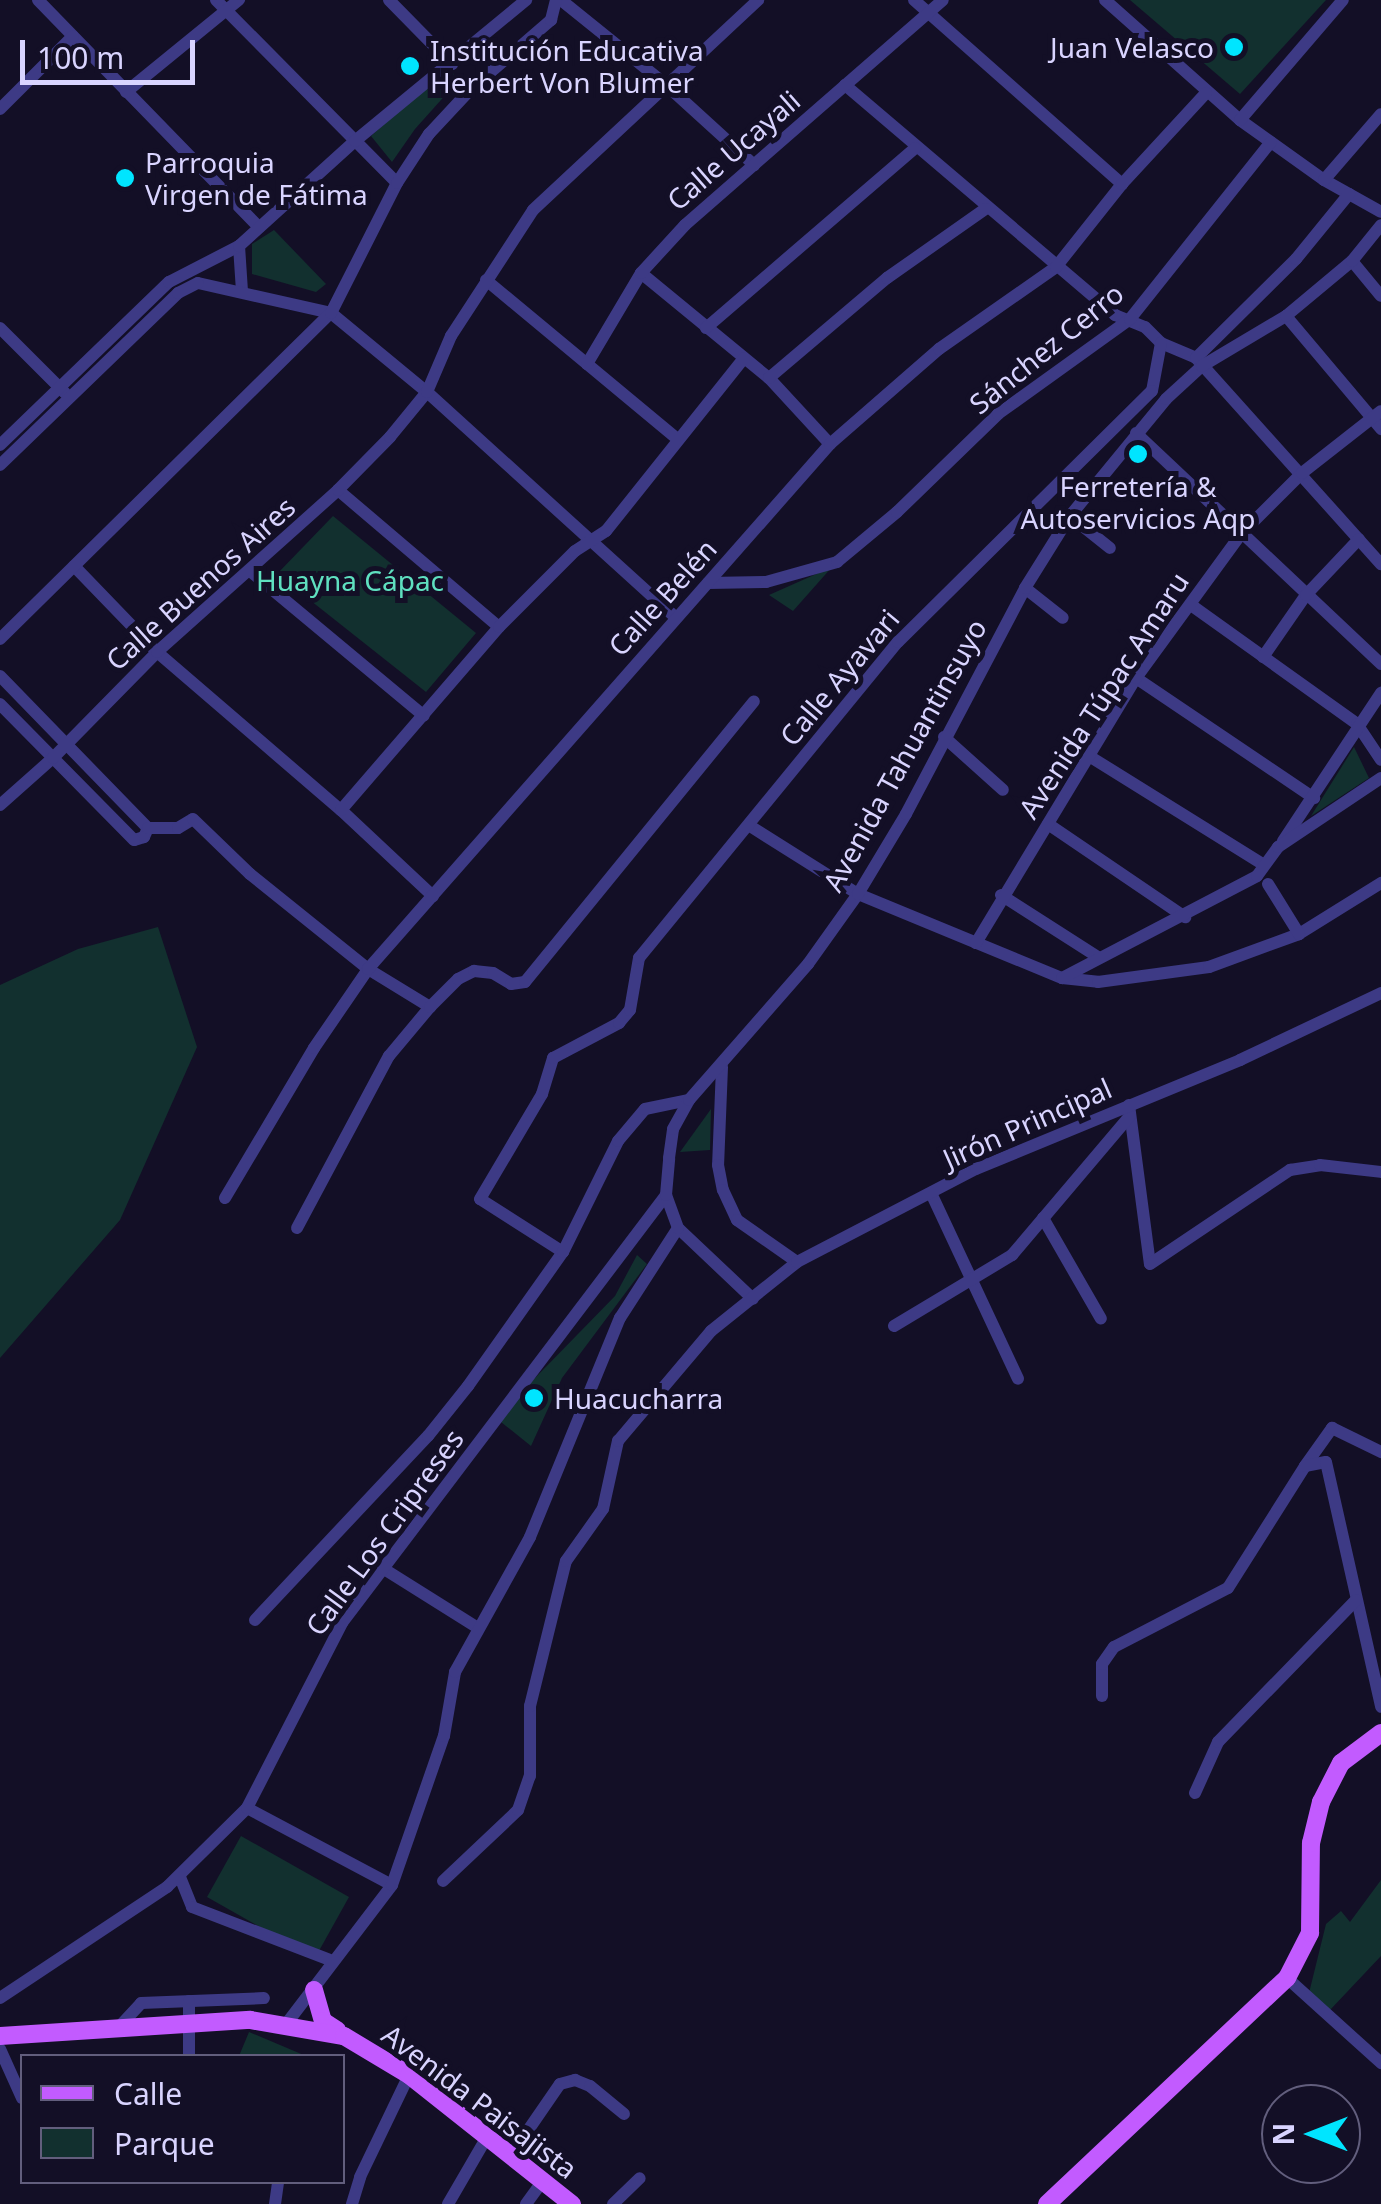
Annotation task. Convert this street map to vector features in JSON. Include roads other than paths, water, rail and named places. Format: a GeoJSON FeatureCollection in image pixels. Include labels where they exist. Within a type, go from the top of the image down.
{"type":"FeatureCollection","features":[{"type":"Feature","properties":{"kind":"main road"},"geometry":{"type":"LineString","coordinates":[[1047,2204],[1287,1978],[1310,1933],[1312,1843],[1321,1802],[1341,1764],[1381,1733]]}},
{"type":"Feature","properties":{"kind":"main road"},"geometry":{"type":"LineString","coordinates":[[314,1990],[324,2021],[344,2036]]}},
{"type":"Feature","properties":{"kind":"main road","name":"Avenida Paisajista"},"geometry":{"type":"LineString","coordinates":[[0,2036],[190,2022],[287,2023],[344,2036],[409,2075],[572,2204]]}},
{"type":"Feature","properties":{"kind":"street"},"geometry":{"type":"LineString","coordinates":[[38,0],[259,227]]}},
{"type":"Feature","properties":{"kind":"street"},"geometry":{"type":"LineString","coordinates":[[126,92],[221,5],[239,0]]}},
{"type":"Feature","properties":{"kind":"street"},"geometry":{"type":"LineString","coordinates":[[390,0],[452,64]]}},
{"type":"Feature","properties":{"kind":"street"},"geometry":{"type":"LineString","coordinates":[[0,466],[169,282],[239,246],[355,141],[526,0]]}},
{"type":"Feature","properties":{"kind":"street"},"geometry":{"type":"LineString","coordinates":[[0,639],[331,313],[397,183],[429,134],[471,88],[550,20],[558,0],[664,83],[754,165]]}},
{"type":"Feature","properties":{"kind":"street","name":"Calle Buenos Aires"},"geometry":{"type":"LineString","coordinates":[[0,805],[53,758],[157,652],[338,490],[426,392],[451,336],[551,189],[758,0]]}},
{"type":"Feature","properties":{"kind":"street"},"geometry":{"type":"LineString","coordinates":[[914,0],[1122,184]]}},
{"type":"Feature","properties":{"kind":"street","name":"Calle Ucayali"},"geometry":{"type":"LineString","coordinates":[[588,364],[641,273],[685,225],[943,0]]}},
{"type":"Feature","properties":{"kind":"street"},"geometry":{"type":"LineString","coordinates":[[1105,0],[1240,120],[1324,180],[1381,212]]}},
{"type":"Feature","properties":{"kind":"street"},"geometry":{"type":"LineString","coordinates":[[1240,120],[1343,0]]}},
{"type":"Feature","properties":{"kind":"street"},"geometry":{"type":"LineString","coordinates":[[221,5],[397,183]]}},
{"type":"Feature","properties":{"kind":"street"},"geometry":{"type":"LineString","coordinates":[[0,109],[73,36]]}},
{"type":"Feature","properties":{"kind":"street"},"geometry":{"type":"LineString","coordinates":[[845,85],[985,209],[1115,315],[1130,319],[1161,343],[1199,362],[1381,564]]}},
{"type":"Feature","properties":{"kind":"street","name":"Calle Belén"},"geometry":{"type":"LineString","coordinates":[[224,1198],[314,1048],[368,969],[830,444],[939,349],[1056,267],[1122,184],[1206,93]]}},
{"type":"Feature","properties":{"kind":"street"},"geometry":{"type":"LineString","coordinates":[[1324,180],[1381,114]]}},
{"type":"Feature","properties":{"kind":"street","name":"Sánchez Cerro"},"geometry":{"type":"LineString","coordinates":[[708,583],[766,582],[836,562],[898,512],[998,414],[1130,319],[1271,142]]}},
{"type":"Feature","properties":{"kind":"street"},"geometry":{"type":"LineString","coordinates":[[706,328],[915,148]]}},
{"type":"Feature","properties":{"kind":"street"},"geometry":{"type":"LineString","coordinates":[[1199,362],[1296,259],[1349,194]]}},
{"type":"Feature","properties":{"kind":"street"},"geometry":{"type":"LineString","coordinates":[[769,378],[887,278],[985,209]]}},
{"type":"Feature","properties":{"kind":"street","name":"Avenida Tahuantinsuyo"},"geometry":{"type":"LineString","coordinates":[[678,1228],[666,1195],[673,1129],[689,1100],[722,1067],[808,964],[858,894],[906,814],[1025,588],[1070,516],[1199,362],[1286,316],[1352,260],[1381,226]]}},
{"type":"Feature","properties":{"kind":"street"},"geometry":{"type":"LineString","coordinates":[[239,246],[242,290]]}},
{"type":"Feature","properties":{"kind":"street"},"geometry":{"type":"LineString","coordinates":[[1352,260],[1381,296]]}},
{"type":"Feature","properties":{"kind":"street"},"geometry":{"type":"LineString","coordinates":[[192,268],[198,283]]}},
{"type":"Feature","properties":{"kind":"street"},"geometry":{"type":"LineString","coordinates":[[641,273],[769,378],[830,444]]}},
{"type":"Feature","properties":{"kind":"street"},"geometry":{"type":"LineString","coordinates":[[486,280],[676,438]]}},
{"type":"Feature","properties":{"kind":"street"},"geometry":{"type":"LineString","coordinates":[[0,446],[178,294],[198,283],[242,290],[331,313],[426,392],[676,618]]}},
{"type":"Feature","properties":{"kind":"street"},"geometry":{"type":"LineString","coordinates":[[1286,316],[1378,419]]}},
{"type":"Feature","properties":{"kind":"street"},"geometry":{"type":"LineString","coordinates":[[0,328],[65,393]]}},
{"type":"Feature","properties":{"kind":"street"},"geometry":{"type":"LineString","coordinates":[[1161,343],[1152,391],[1166,399]]}},
{"type":"Feature","properties":{"kind":"street"},"geometry":{"type":"LineString","coordinates":[[341,810],[499,627],[606,530],[744,358]]}},
{"type":"Feature","properties":{"kind":"street","name":"Calle Ayavari"},"geometry":{"type":"LineString","coordinates":[[563,1252],[480,1199],[542,1094],[553,1058],[612,1026],[630,1010],[639,958],[898,642],[1152,391]]}},
{"type":"Feature","properties":{"kind":"street","name":"Avenida Túpac Amaru"},"geometry":{"type":"LineString","coordinates":[[976,943],[1001,895],[1136,678],[1241,534],[1302,473],[1378,419]]}},
{"type":"Feature","properties":{"kind":"street"},"geometry":{"type":"LineString","coordinates":[[1136,433],[1381,664]]}},
{"type":"Feature","properties":{"kind":"street"},"geometry":{"type":"LineString","coordinates":[[338,490],[499,627]]}},
{"type":"Feature","properties":{"kind":"street"},"geometry":{"type":"LineString","coordinates":[[1070,516],[1110,548]]}},
{"type":"Feature","properties":{"kind":"street"},"geometry":{"type":"LineString","coordinates":[[1263,657],[1306,594],[1359,538]]}},
{"type":"Feature","properties":{"kind":"street"},"geometry":{"type":"LineString","coordinates":[[74,566],[157,652],[341,810],[433,896]]}},
{"type":"Feature","properties":{"kind":"street"},"geometry":{"type":"LineString","coordinates":[[250,571],[424,716]]}},
{"type":"Feature","properties":{"kind":"street"},"geometry":{"type":"LineString","coordinates":[[1025,588],[1063,618]]}},
{"type":"Feature","properties":{"kind":"street"},"geometry":{"type":"LineString","coordinates":[[1190,605],[1358,724],[1381,760]]}},
{"type":"Feature","properties":{"kind":"street"},"geometry":{"type":"LineString","coordinates":[[0,676],[148,828],[178,828],[192,819],[250,874],[368,969],[430,1007]]}},
{"type":"Feature","properties":{"kind":"street"},"geometry":{"type":"LineString","coordinates":[[1136,678],[1314,798]]}},
{"type":"Feature","properties":{"kind":"street"},"geometry":{"type":"LineString","coordinates":[[1062,978],[1257,876],[1314,798],[1381,693]]}},
{"type":"Feature","properties":{"kind":"street"},"geometry":{"type":"LineString","coordinates":[[297,1228],[389,1056],[430,1007],[458,979],[474,971],[493,973],[511,984],[524,982],[754,701]]}},
{"type":"Feature","properties":{"kind":"street"},"geometry":{"type":"LineString","coordinates":[[0,704],[134,840],[144,837],[148,828]]}},
{"type":"Feature","properties":{"kind":"street"},"geometry":{"type":"LineString","coordinates":[[944,737],[1004,790]]}},
{"type":"Feature","properties":{"kind":"street"},"geometry":{"type":"LineString","coordinates":[[1089,756],[1264,865]]}},
{"type":"Feature","properties":{"kind":"street"},"geometry":{"type":"LineString","coordinates":[[1278,847],[1381,778]]}},
{"type":"Feature","properties":{"kind":"street"},"geometry":{"type":"LineString","coordinates":[[1048,824],[1185,917]]}},
{"type":"Feature","properties":{"kind":"street"},"geometry":{"type":"LineString","coordinates":[[750,826],[858,894],[1062,978],[1098,982],[1143,980],[1209,967],[1299,934],[1381,882]]}},
{"type":"Feature","properties":{"kind":"street"},"geometry":{"type":"LineString","coordinates":[[1268,884],[1299,934]]}},
{"type":"Feature","properties":{"kind":"street"},"geometry":{"type":"LineString","coordinates":[[1001,895],[1098,957]]}},
{"type":"Feature","properties":{"kind":"street","name":"Jirón Principal"},"geometry":{"type":"LineString","coordinates":[[443,1880],[518,1810],[530,1776],[530,1706],[566,1561],[603,1509],[618,1441],[711,1331],[798,1262],[931,1193],[1129,1111],[1323,1024],[1381,993]]}},
{"type":"Feature","properties":{"kind":"street"},"geometry":{"type":"LineString","coordinates":[[722,1067],[718,1165],[723,1190],[737,1220],[798,1262]]}},
{"type":"Feature","properties":{"kind":"street"},"geometry":{"type":"LineString","coordinates":[[255,1620],[428,1436],[563,1252],[618,1141],[645,1109],[689,1100]]}},
{"type":"Feature","properties":{"kind":"street"},"geometry":{"type":"LineString","coordinates":[[1129,1111],[1150,1264],[1290,1170],[1320,1165],[1381,1172]]}},
{"type":"Feature","properties":{"kind":"street"},"geometry":{"type":"LineString","coordinates":[[894,1326],[1012,1255],[1129,1111]]}},
{"type":"Feature","properties":{"kind":"street"},"geometry":{"type":"LineString","coordinates":[[931,1193],[1018,1379]]}},
{"type":"Feature","properties":{"kind":"street","name":"Calle Los Cripreses"},"geometry":{"type":"LineString","coordinates":[[0,1998],[180,1877],[247,1808],[342,1623],[666,1195]]}},
{"type":"Feature","properties":{"kind":"street"},"geometry":{"type":"LineString","coordinates":[[1043,1218],[1101,1318]]}},
{"type":"Feature","properties":{"kind":"street"},"geometry":{"type":"LineString","coordinates":[[287,2023],[392,1885],[444,1736],[455,1672],[530,1537],[620,1318],[678,1228],[752,1299]]}},
{"type":"Feature","properties":{"kind":"street"},"geometry":{"type":"LineString","coordinates":[[1102,1696],[1102,1664],[1114,1647],[1228,1588],[1332,1428],[1381,1452]]}},
{"type":"Feature","properties":{"kind":"street"},"geometry":{"type":"LineString","coordinates":[[1305,1466],[1326,1462],[1381,1707]]}},
{"type":"Feature","properties":{"kind":"street"},"geometry":{"type":"LineString","coordinates":[[384,1570],[478,1628]]}},
{"type":"Feature","properties":{"kind":"street"},"geometry":{"type":"LineString","coordinates":[[1195,1793],[1218,1742],[1356,1600]]}},
{"type":"Feature","properties":{"kind":"street"},"geometry":{"type":"LineString","coordinates":[[247,1808],[392,1885]]}},
{"type":"Feature","properties":{"kind":"street"},"geometry":{"type":"LineString","coordinates":[[180,1877],[192,1907],[334,1962]]}},
{"type":"Feature","properties":{"kind":"street"},"geometry":{"type":"LineString","coordinates":[[1287,1978],[1381,2063]]}},
{"type":"Feature","properties":{"kind":"street"},"geometry":{"type":"LineString","coordinates":[[118,2028],[140,2003],[264,1998]]}},
{"type":"Feature","properties":{"kind":"street"},"geometry":{"type":"LineString","coordinates":[[189,2054],[190,2001]]}},
{"type":"Feature","properties":{"kind":"street"},"geometry":{"type":"LineString","coordinates":[[0,2049],[20,2094]]}},
{"type":"Feature","properties":{"kind":"street"},"geometry":{"type":"LineString","coordinates":[[352,2204],[360,2176],[409,2075]]}},
{"type":"Feature","properties":{"kind":"street"},"geometry":{"type":"LineString","coordinates":[[511,2155],[560,2084],[575,2080],[590,2086],[624,2114]]}},
{"type":"Feature","properties":{"kind":"street"},"geometry":{"type":"LineString","coordinates":[[448,2204],[487,2137]]}},
{"type":"Feature","properties":{"kind":"street"},"geometry":{"type":"LineString","coordinates":[[612,2204],[640,2178]]}},
{"type":"Feature","properties":{"kind":"street"},"geometry":{"type":"LineString","coordinates":[[526,2204],[543,2181]]}},
{"type":"Feature","properties":{"kind":"place","name":"Juan Velasco"},"geometry":{"type":"Point","coordinates":[1234,47]}},
{"type":"Feature","properties":{"kind":"place","name":"Institución Educativa Herbert Von Blumer"},"geometry":{"type":"Point","coordinates":[410,66]}},
{"type":"Feature","properties":{"kind":"place","name":"Parroquia Virgen de Fátima"},"geometry":{"type":"Point","coordinates":[125,178]}},
{"type":"Feature","properties":{"kind":"place","name":"Ferretería & Autoservicios Aqp"},"geometry":{"type":"Point","coordinates":[1138,454]}},
{"type":"Feature","properties":{"kind":"place","name":"Huacucharra"},"geometry":{"type":"Point","coordinates":[534,1398]}},
{"type":"Feature","properties":{"kind":"park label","name":"Huayna Cápac"},"geometry":{"type":"Point","coordinates":[350,580]}}]}
